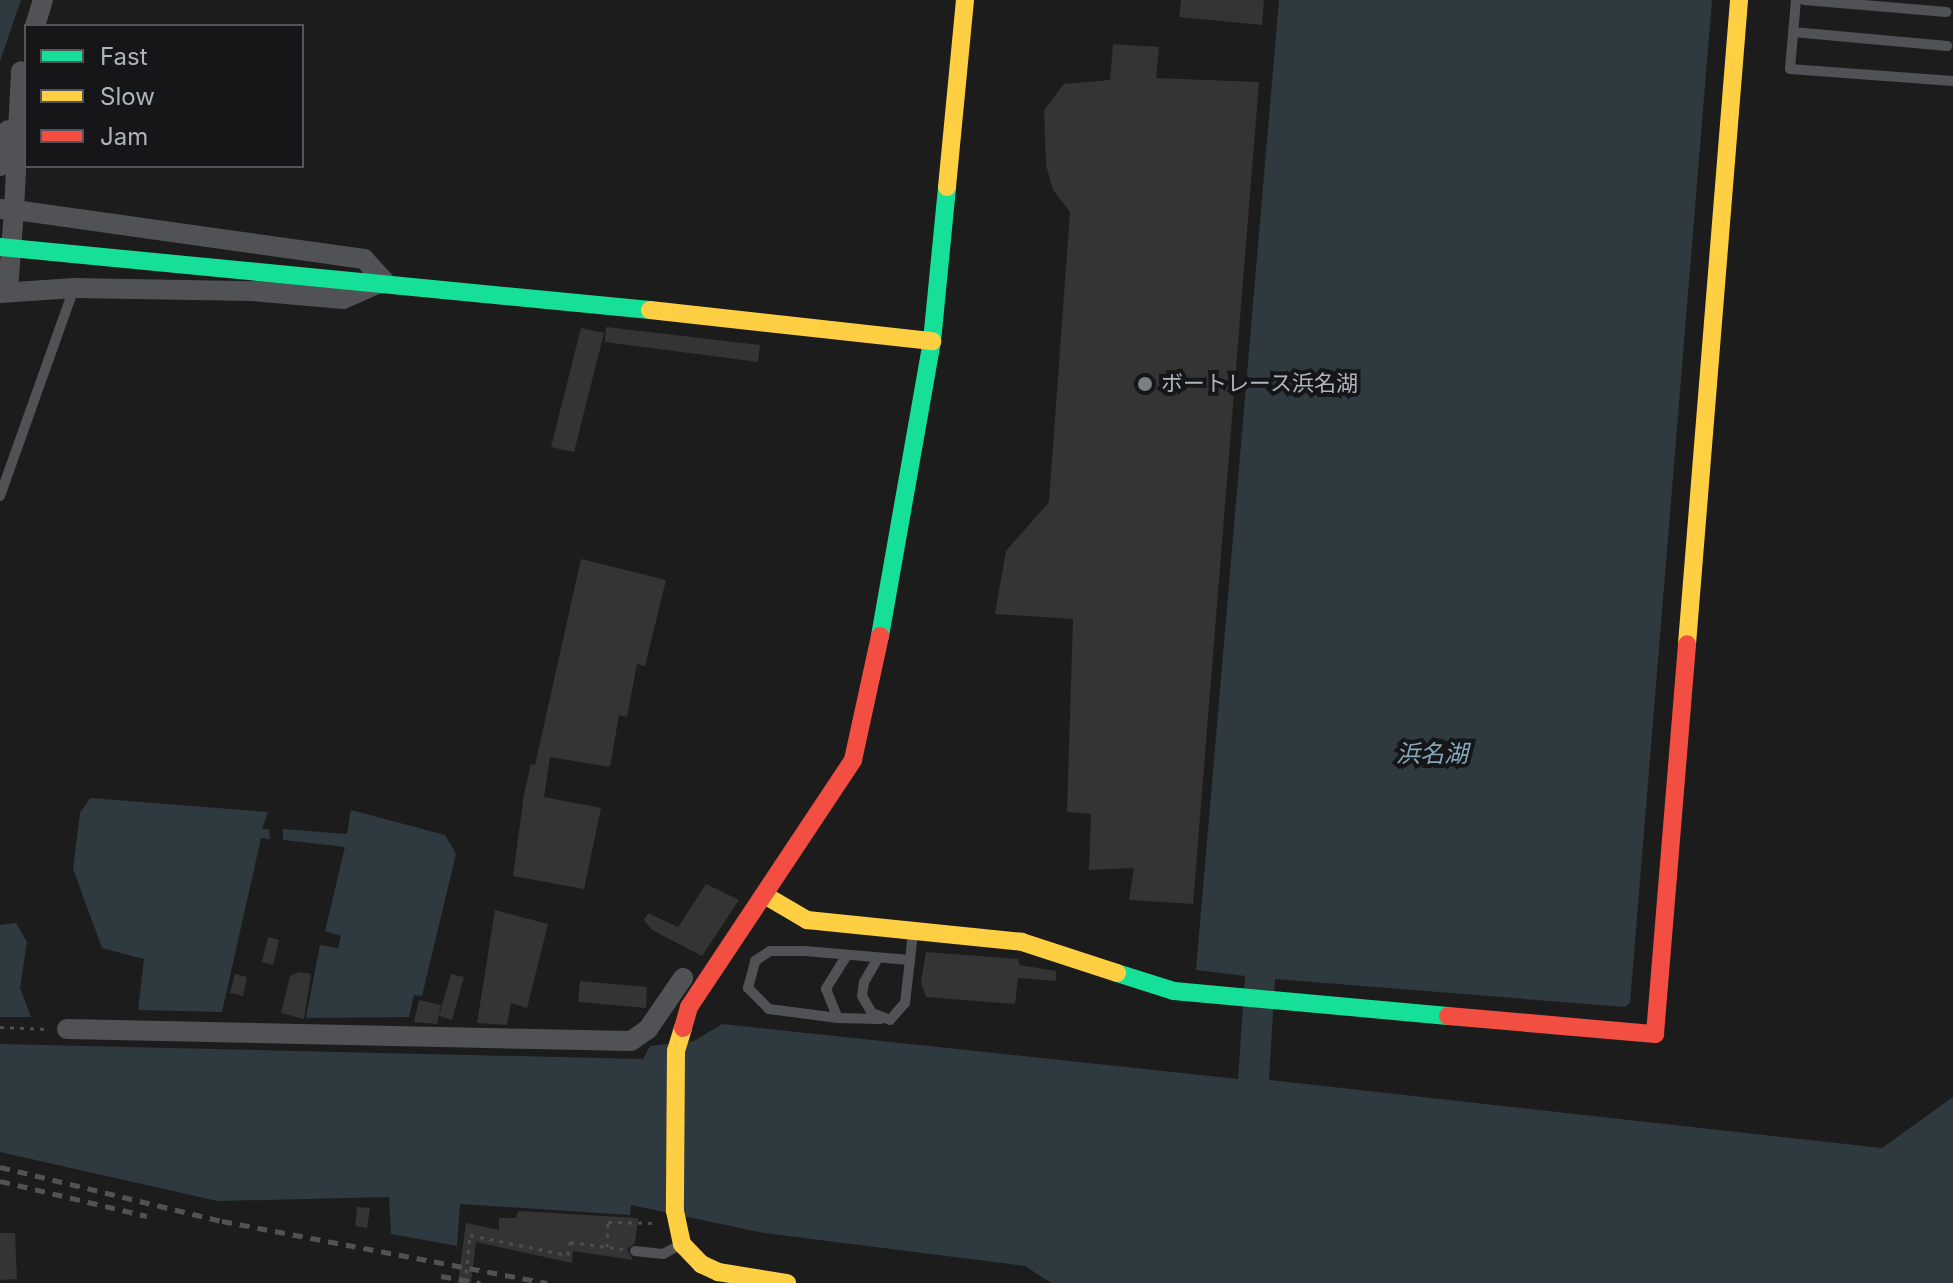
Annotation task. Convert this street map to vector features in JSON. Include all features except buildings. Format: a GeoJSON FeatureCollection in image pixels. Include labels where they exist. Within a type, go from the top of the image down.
{"type":"FeatureCollection","features":[{"type":"Feature","properties":{"kind":"street"},"geometry":{"type":"LineString","coordinates":[[36,24],[43,0]]}},
{"type":"Feature","properties":{"kind":"street"},"geometry":{"type":"LineString","coordinates":[[787,1283],[718,1272],[701,1264],[682,1244],[670,1217],[676,1051],[689,1007],[766,896],[853,760],[870,693],[932,341],[965,0]]}},
{"type":"Feature","properties":{"kind":"street"},"geometry":{"type":"LineString","coordinates":[[766,896],[807,920],[1022,942],[1174,991],[1655,1034],[1739,0]]}},
{"type":"Feature","properties":{"kind":"street"},"geometry":{"type":"LineString","coordinates":[[23,62],[7,210],[4,292],[74,288],[253,291],[343,299],[384,281]]}},
{"type":"Feature","properties":{"kind":"street"},"geometry":{"type":"LineString","coordinates":[[0,166],[23,62]]}},
{"type":"Feature","properties":{"kind":"street"},"geometry":{"type":"LineString","coordinates":[[7,210],[364,259],[384,281]]}},
{"type":"Feature","properties":{"kind":"street"},"geometry":{"type":"LineString","coordinates":[[0,247],[384,281],[932,341]]}},
{"type":"Feature","properties":{"kind":"street"},"geometry":{"type":"LineString","coordinates":[[67,1029],[631,1041],[648,1029],[683,978]]}},
{"type":"Feature","properties":{"kind":"lane"},"geometry":{"type":"LineString","coordinates":[[1796,0],[1790,69],[1953,81]]}},
{"type":"Feature","properties":{"kind":"lane"},"geometry":{"type":"LineString","coordinates":[[1804,0],[1946,12]]}},
{"type":"Feature","properties":{"kind":"lane"},"geometry":{"type":"LineString","coordinates":[[1793,32],[1947,46]]}},
{"type":"Feature","properties":{"kind":"lane"},"geometry":{"type":"LineString","coordinates":[[0,496],[74,288]]}},
{"type":"Feature","properties":{"kind":"lane"},"geometry":{"type":"LineString","coordinates":[[910,960],[770,951],[755,961],[748,978],[753,996],[769,1009],[838,1018],[890,1020],[905,1003],[910,960],[913,930]]}},
{"type":"Feature","properties":{"kind":"lane"},"geometry":{"type":"LineString","coordinates":[[838,1018],[826,989],[847,955]]}},
{"type":"Feature","properties":{"kind":"lane"},"geometry":{"type":"LineString","coordinates":[[878,958],[864,982],[862,996],[880,1019]]}},
{"type":"Feature","properties":{"kind":"lane"},"geometry":{"type":"LineString","coordinates":[[635,1251],[663,1254],[682,1244]]}},
{"type":"Feature","properties":{"kind":"path"},"geometry":{"type":"LineString","coordinates":[[0,1027],[67,1029]]}},
{"type":"Feature","properties":{"kind":"path"},"geometry":{"type":"LineString","coordinates":[[607,1247],[608,1222],[670,1217]]}},
{"type":"Feature","properties":{"kind":"path"},"geometry":{"type":"LineString","coordinates":[[465,1283],[470,1235],[568,1255],[570,1242],[635,1251]]}},
{"type":"Feature","properties":{"kind":"water"},"geometry":{"type":"Polygon","coordinates":[[[0,0],[21,0],[0,61],[0,0]]]}},
{"type":"Feature","properties":{"kind":"water","name":"浜名湖"},"geometry":{"type":"Polygon","coordinates":[[[1279,0],[1712,0],[1630,1003],[1625,1007],[1275,979],[1269,1080],[1882,1148],[1953,1097],[1953,1283],[1051,1283],[1025,1266],[764,1233],[631,1205],[630,1215],[460,1204],[457,1246],[391,1234],[389,1197],[217,1201],[0,1152],[0,1044],[643,1059],[650,1046],[694,1041],[722,1024],[1238,1079],[1245,976],[1196,970],[1279,0]]]}},
{"type":"Feature","properties":{"kind":"water"},"geometry":{"type":"Polygon","coordinates":[[[90,798],[268,812],[262,829],[269,829],[270,839],[261,838],[222,1012],[138,1010],[144,959],[102,948],[73,869],[80,813],[90,798]]]}},
{"type":"Feature","properties":{"kind":"water"},"geometry":{"type":"Polygon","coordinates":[[[351,810],[445,835],[456,854],[422,996],[414,995],[409,1017],[306,1018],[320,945],[338,948],[341,936],[325,931],[345,847],[283,840],[283,829],[347,834],[351,810]]]}},
{"type":"Feature","properties":{"kind":"water"},"geometry":{"type":"Polygon","coordinates":[[[16,923],[27,942],[20,988],[31,1017],[0,1017],[0,925],[16,923]]]}},
{"type":"Feature","properties":{"kind":"railway"},"geometry":{"type":"LineString","coordinates":[[0,1167],[222,1221],[547,1283]]}},
{"type":"Feature","properties":{"kind":"railway"},"geometry":{"type":"LineString","coordinates":[[0,1181],[147,1216]]}},
{"type":"Feature","properties":{"kind":"railway"},"geometry":{"type":"LineString","coordinates":[[441,1276],[480,1283]]}},
{"type":"Feature","properties":{"kind":"traffic: fast"},"geometry":{"type":"LineString","coordinates":[[880,636],[932,341],[947,187]]}},
{"type":"Feature","properties":{"kind":"traffic: fast"},"geometry":{"type":"LineString","coordinates":[[0,247],[650,310]]}},
{"type":"Feature","properties":{"kind":"traffic: fast"},"geometry":{"type":"LineString","coordinates":[[1117,973],[1174,991],[1448,1016]]}},
{"type":"Feature","properties":{"kind":"traffic: slow"},"geometry":{"type":"LineString","coordinates":[[947,187],[965,0]]}},
{"type":"Feature","properties":{"kind":"traffic: slow"},"geometry":{"type":"LineString","coordinates":[[1687,644],[1739,0]]}},
{"type":"Feature","properties":{"kind":"traffic: slow"},"geometry":{"type":"LineString","coordinates":[[650,310],[932,341]]}},
{"type":"Feature","properties":{"kind":"traffic: slow"},"geometry":{"type":"LineString","coordinates":[[766,896],[807,920],[1022,942],[1117,973]]}},
{"type":"Feature","properties":{"kind":"traffic: slow"},"geometry":{"type":"LineString","coordinates":[[683,1028],[676,1051],[675,1211],[682,1244],[701,1264],[718,1272],[787,1283]]}},
{"type":"Feature","properties":{"kind":"traffic: jam"},"geometry":{"type":"LineString","coordinates":[[683,1028],[689,1007],[853,760],[880,636]]}},
{"type":"Feature","properties":{"kind":"traffic: jam"},"geometry":{"type":"LineString","coordinates":[[1448,1016],[1655,1034],[1687,644]]}},
{"type":"Feature","properties":{"kind":"place","name":"ボートレース浜名湖"},"geometry":{"type":"Point","coordinates":[1145,384]}}]}
